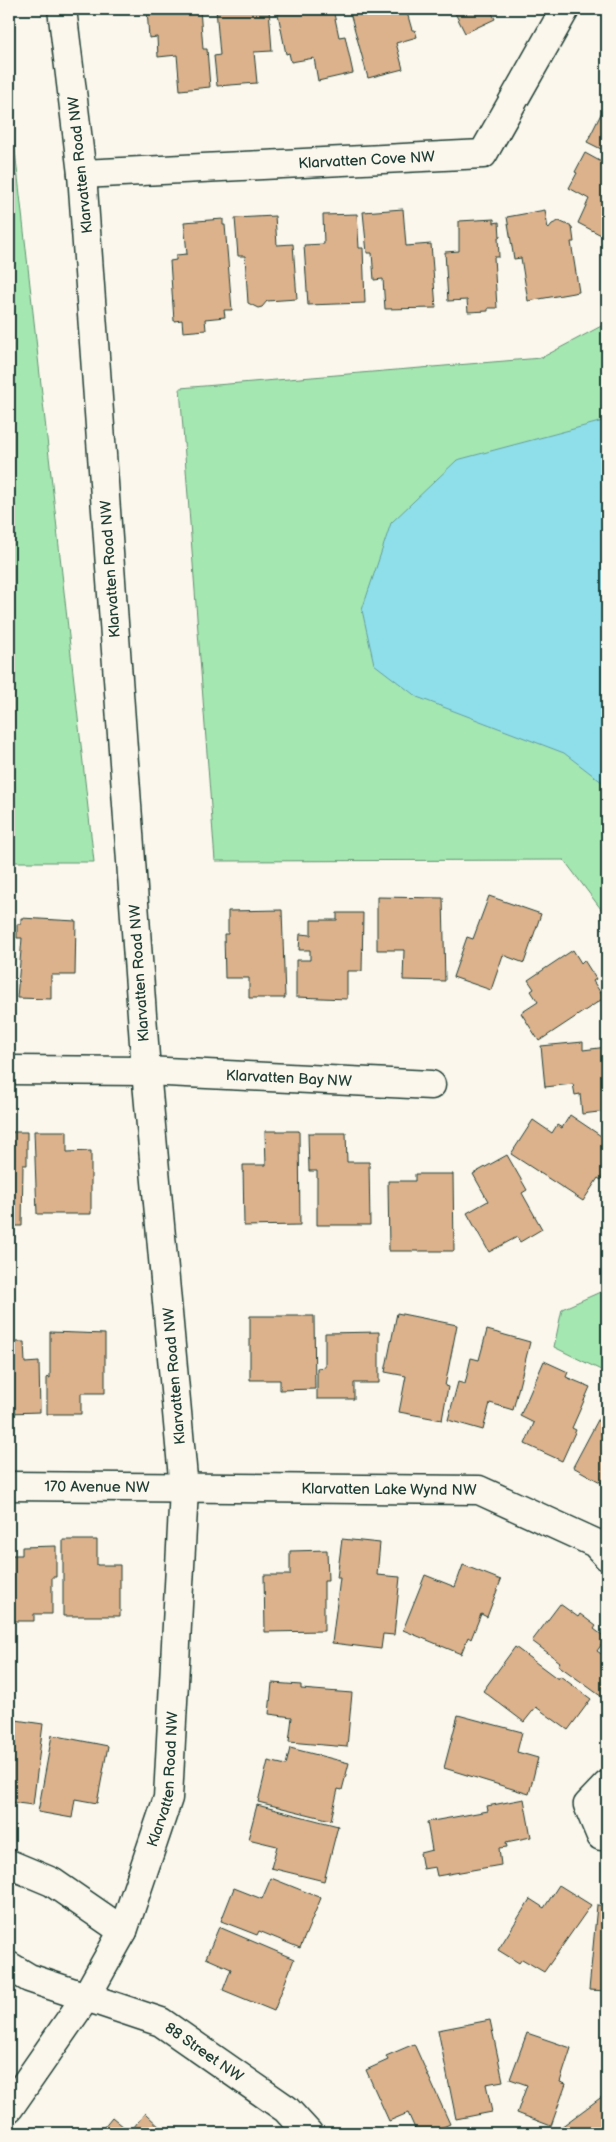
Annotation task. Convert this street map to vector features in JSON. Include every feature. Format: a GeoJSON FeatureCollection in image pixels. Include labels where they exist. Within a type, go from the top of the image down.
{"type":"FeatureCollection","features":[{"type":"Feature","properties":{"kind":"street","name":"Klarvatten Road NW"},"geometry":{"type":"LineString","coordinates":[[9,2108],[86,1998],[123,1931],[168,1798],[184,1489],[146,1071],[82,174],[62,9]]}},
{"type":"Feature","properties":{"kind":"street","name":"Klarvatten Cove NW"},"geometry":{"type":"LineString","coordinates":[[82,174],[483,154],[566,9]]}},
{"type":"Feature","properties":{"kind":"street","name":"Klarvatten Bay NW"},"geometry":{"type":"LineString","coordinates":[[9,1070],[146,1071],[431,1085]]}},
{"type":"Feature","properties":{"kind":"street","name":"170 Avenue NW"},"geometry":{"type":"LineString","coordinates":[[9,1486],[184,1489]]}},
{"type":"Feature","properties":{"kind":"street","name":"Klarvatten Lake Wynd NW"},"geometry":{"type":"LineString","coordinates":[[184,1489],[479,1490],[595,1543],[607,1556]]}},
{"type":"Feature","properties":{"kind":"street"},"geometry":{"type":"LineString","coordinates":[[607,1785],[588,1805],[601,1836],[607,1835]]}},
{"type":"Feature","properties":{"kind":"street"},"geometry":{"type":"LineString","coordinates":[[9,1864],[52,1882],[123,1931]]}},
{"type":"Feature","properties":{"kind":"street"},"geometry":{"type":"LineString","coordinates":[[9,1966],[29,1978],[86,1998]]}},
{"type":"Feature","properties":{"kind":"street","name":"88 Street NW"},"geometry":{"type":"LineString","coordinates":[[86,1998],[161,2022],[286,2109],[308,2133]]}},
{"type":"Feature","properties":{"kind":"green space"},"geometry":{"type":"Polygon","coordinates":[[[9,96],[94,862],[9,862],[9,96]]]}},
{"type":"Feature","properties":{"kind":"green space"},"geometry":{"type":"Polygon","coordinates":[[[607,323],[607,917],[564,860],[215,861],[180,388],[541,358],[607,323]]]}},
{"type":"Feature","properties":{"kind":"green space"},"geometry":{"type":"Polygon","coordinates":[[[607,1289],[607,1373],[554,1347],[562,1309],[607,1289]]]}},
{"type":"Feature","properties":{"kind":"water"},"geometry":{"type":"Polygon","coordinates":[[[607,420],[607,786],[564,753],[417,697],[374,664],[362,610],[391,523],[457,460],[607,420]]]}},
{"type":"Feature","properties":{"kind":"building"},"geometry":{"type":"Polygon","coordinates":[[[147,9],[200,9],[203,49],[207,49],[210,87],[180,90],[177,55],[158,57],[157,37],[149,38],[147,9]]]}},
{"type":"Feature","properties":{"kind":"building"},"geometry":{"type":"Polygon","coordinates":[[[216,9],[269,9],[272,51],[254,52],[257,83],[217,86],[214,56],[220,55],[216,9]]]}},
{"type":"Feature","properties":{"kind":"building"},"geometry":{"type":"Polygon","coordinates":[[[277,9],[333,9],[339,37],[345,36],[353,73],[318,81],[314,58],[291,62],[289,53],[286,54],[277,9]]]}},
{"type":"Feature","properties":{"kind":"building"},"geometry":{"type":"Polygon","coordinates":[[[349,9],[406,9],[412,30],[415,30],[417,37],[396,43],[403,69],[368,78],[349,9]]]}},
{"type":"Feature","properties":{"kind":"building"},"geometry":{"type":"Polygon","coordinates":[[[453,9],[490,9],[495,19],[465,33],[453,9]]]}},
{"type":"Feature","properties":{"kind":"building"},"geometry":{"type":"Polygon","coordinates":[[[602,112],[607,114],[607,152],[587,142],[602,112]]]}},
{"type":"Feature","properties":{"kind":"building"},"geometry":{"type":"Polygon","coordinates":[[[585,153],[607,165],[607,238],[578,223],[589,199],[569,188],[585,153]]]}},
{"type":"Feature","properties":{"kind":"building"},"geometry":{"type":"Polygon","coordinates":[[[403,209],[406,246],[431,244],[436,308],[385,309],[383,279],[374,280],[372,253],[367,253],[363,212],[403,209]]]}},
{"type":"Feature","properties":{"kind":"building"},"geometry":{"type":"Polygon","coordinates":[[[545,210],[548,229],[552,224],[559,221],[572,227],[574,242],[571,242],[579,292],[528,301],[521,258],[514,259],[507,217],[545,210]]]}},
{"type":"Feature","properties":{"kind":"building"},"geometry":{"type":"Polygon","coordinates":[[[357,214],[359,248],[363,248],[365,303],[308,305],[304,245],[324,244],[323,215],[357,214]]]}},
{"type":"Feature","properties":{"kind":"building"},"geometry":{"type":"Polygon","coordinates":[[[275,216],[277,245],[293,244],[297,299],[267,301],[262,307],[258,308],[248,303],[245,256],[238,256],[235,218],[275,216]]]}},
{"type":"Feature","properties":{"kind":"building"},"geometry":{"type":"Polygon","coordinates":[[[223,219],[232,310],[224,310],[225,317],[205,319],[206,330],[183,332],[182,320],[174,321],[170,261],[176,260],[176,255],[187,254],[184,222],[223,219]]]}},
{"type":"Feature","properties":{"kind":"building"},"geometry":{"type":"Polygon","coordinates":[[[494,219],[494,223],[499,222],[500,237],[498,237],[499,257],[494,257],[497,308],[488,308],[488,311],[468,312],[467,300],[448,301],[445,252],[459,251],[459,221],[494,219]]]}},
{"type":"Feature","properties":{"kind":"building"},"geometry":{"type":"Polygon","coordinates":[[[489,896],[541,914],[524,963],[503,955],[491,990],[453,977],[467,937],[473,939],[489,896]]]}},
{"type":"Feature","properties":{"kind":"building"},"geometry":{"type":"Polygon","coordinates":[[[377,897],[443,898],[445,981],[403,980],[404,950],[377,950],[377,897]]]}},
{"type":"Feature","properties":{"kind":"building"},"geometry":{"type":"Polygon","coordinates":[[[282,910],[285,998],[249,998],[249,978],[225,978],[224,934],[228,934],[228,911],[282,910]]]}},
{"type":"Feature","properties":{"kind":"building"},"geometry":{"type":"Polygon","coordinates":[[[337,913],[363,913],[362,971],[347,971],[347,999],[296,997],[296,960],[310,960],[310,950],[299,950],[300,934],[311,935],[311,920],[337,920],[337,913]]]}},
{"type":"Feature","properties":{"kind":"building"},"geometry":{"type":"Polygon","coordinates":[[[21,918],[76,921],[75,975],[51,975],[51,999],[17,998],[22,938],[17,938],[17,924],[21,924],[21,918]]]}},
{"type":"Feature","properties":{"kind":"building"},"geometry":{"type":"Polygon","coordinates":[[[9,919],[10,919],[9,992],[9,919]]]}},
{"type":"Feature","properties":{"kind":"building"},"geometry":{"type":"Polygon","coordinates":[[[573,950],[581,963],[584,960],[596,979],[593,981],[604,998],[539,1041],[521,1013],[538,1002],[531,991],[534,989],[528,980],[573,950]]]}},
{"type":"Feature","properties":{"kind":"building"},"geometry":{"type":"Polygon","coordinates":[[[583,1042],[583,1050],[607,1047],[607,1111],[582,1114],[580,1094],[575,1095],[573,1084],[545,1087],[541,1046],[583,1042]]]}},
{"type":"Feature","properties":{"kind":"building"},"geometry":{"type":"Polygon","coordinates":[[[570,1115],[607,1140],[607,1170],[601,1180],[598,1178],[583,1201],[511,1154],[533,1120],[552,1133],[557,1125],[562,1128],[570,1115]]]}},
{"type":"Feature","properties":{"kind":"building"},"geometry":{"type":"Polygon","coordinates":[[[34,1131],[67,1131],[67,1152],[91,1151],[91,1214],[37,1214],[34,1131]]]}},
{"type":"Feature","properties":{"kind":"building"},"geometry":{"type":"Polygon","coordinates":[[[265,1131],[299,1131],[300,1225],[244,1226],[243,1165],[266,1165],[265,1131]]]}},
{"type":"Feature","properties":{"kind":"building"},"geometry":{"type":"Polygon","coordinates":[[[9,1132],[27,1132],[27,1165],[23,1165],[22,1226],[9,1226],[9,1132]]]}},
{"type":"Feature","properties":{"kind":"building"},"geometry":{"type":"Polygon","coordinates":[[[308,1133],[346,1133],[347,1162],[369,1162],[370,1225],[317,1225],[317,1171],[309,1171],[308,1133]]]}},
{"type":"Feature","properties":{"kind":"building"},"geometry":{"type":"Polygon","coordinates":[[[507,1155],[527,1190],[522,1193],[542,1229],[520,1242],[517,1237],[489,1252],[467,1213],[488,1201],[473,1174],[507,1155]]]}},
{"type":"Feature","properties":{"kind":"building"},"geometry":{"type":"Polygon","coordinates":[[[415,1174],[453,1174],[454,1251],[389,1251],[388,1181],[415,1181],[415,1174]]]}},
{"type":"Feature","properties":{"kind":"building"},"geometry":{"type":"Polygon","coordinates":[[[397,1313],[457,1325],[445,1386],[448,1387],[442,1420],[399,1412],[406,1376],[385,1372],[397,1313]]]}},
{"type":"Feature","properties":{"kind":"building"},"geometry":{"type":"Polygon","coordinates":[[[250,1316],[314,1316],[315,1389],[280,1390],[280,1380],[250,1380],[250,1316]]]}},
{"type":"Feature","properties":{"kind":"building"},"geometry":{"type":"Polygon","coordinates":[[[487,1330],[530,1342],[513,1410],[490,1403],[483,1430],[448,1420],[458,1382],[465,1384],[471,1358],[479,1360],[487,1330]]]}},
{"type":"Feature","properties":{"kind":"building"},"geometry":{"type":"Polygon","coordinates":[[[50,1332],[105,1334],[105,1393],[81,1393],[81,1414],[47,1414],[47,1377],[50,1378],[50,1332]]]}},
{"type":"Feature","properties":{"kind":"building"},"geometry":{"type":"Polygon","coordinates":[[[379,1332],[379,1383],[354,1383],[354,1399],[317,1399],[317,1368],[325,1367],[325,1333],[379,1332]]]}},
{"type":"Feature","properties":{"kind":"building"},"geometry":{"type":"Polygon","coordinates":[[[9,1342],[24,1342],[25,1363],[39,1362],[40,1412],[9,1413],[9,1342]]]}},
{"type":"Feature","properties":{"kind":"building"},"geometry":{"type":"Polygon","coordinates":[[[544,1361],[568,1372],[566,1377],[590,1387],[572,1428],[576,1430],[562,1461],[525,1444],[534,1423],[520,1416],[544,1361]]]}},
{"type":"Feature","properties":{"kind":"building"},"geometry":{"type":"Polygon","coordinates":[[[607,1403],[607,1474],[602,1483],[573,1467],[607,1403]]]}},
{"type":"Feature","properties":{"kind":"building"},"geometry":{"type":"Polygon","coordinates":[[[342,1539],[380,1543],[377,1575],[400,1577],[394,1635],[383,1634],[381,1649],[332,1643],[340,1578],[337,1578],[342,1539]]]}},
{"type":"Feature","properties":{"kind":"building"},"geometry":{"type":"Polygon","coordinates":[[[63,1540],[97,1540],[97,1565],[120,1565],[120,1616],[63,1616],[63,1540]]]}},
{"type":"Feature","properties":{"kind":"building"},"geometry":{"type":"Polygon","coordinates":[[[56,1546],[56,1577],[52,1577],[52,1614],[34,1614],[34,1621],[9,1621],[9,1555],[22,1555],[22,1547],[56,1546]]]}},
{"type":"Feature","properties":{"kind":"building"},"geometry":{"type":"Polygon","coordinates":[[[327,1550],[328,1581],[324,1581],[324,1631],[265,1632],[264,1575],[290,1575],[290,1551],[327,1550]]]}},
{"type":"Feature","properties":{"kind":"building"},"geometry":{"type":"Polygon","coordinates":[[[463,1565],[501,1580],[487,1617],[481,1614],[471,1639],[468,1637],[461,1654],[403,1630],[425,1575],[455,1587],[463,1565]]]}},
{"type":"Feature","properties":{"kind":"building"},"geometry":{"type":"Polygon","coordinates":[[[560,1604],[578,1617],[580,1614],[596,1626],[594,1629],[606,1638],[597,1651],[607,1658],[607,1690],[602,1697],[558,1665],[560,1662],[532,1641],[560,1604]]]}},
{"type":"Feature","properties":{"kind":"building"},"geometry":{"type":"Polygon","coordinates":[[[515,1647],[558,1679],[560,1676],[591,1699],[568,1730],[536,1707],[524,1722],[483,1691],[515,1647]]]}},
{"type":"Feature","properties":{"kind":"building"},"geometry":{"type":"Polygon","coordinates":[[[272,1683],[301,1685],[301,1689],[352,1693],[347,1747],[289,1742],[292,1717],[269,1714],[272,1683]]]}},
{"type":"Feature","properties":{"kind":"building"},"geometry":{"type":"Polygon","coordinates":[[[458,1715],[522,1732],[517,1752],[538,1758],[529,1794],[444,1768],[458,1715]]]}},
{"type":"Feature","properties":{"kind":"building"},"geometry":{"type":"Polygon","coordinates":[[[9,1719],[43,1724],[33,1805],[9,1802],[9,1719]]]}},
{"type":"Feature","properties":{"kind":"building"},"geometry":{"type":"Polygon","coordinates":[[[52,1735],[108,1746],[97,1803],[75,1799],[72,1818],[38,1812],[52,1735]]]}},
{"type":"Feature","properties":{"kind":"building"},"geometry":{"type":"Polygon","coordinates":[[[290,1748],[349,1763],[342,1790],[338,1789],[331,1820],[258,1802],[268,1761],[286,1765],[290,1748]]]}},
{"type":"Feature","properties":{"kind":"building"},"geometry":{"type":"Polygon","coordinates":[[[524,1799],[531,1837],[506,1842],[507,1847],[499,1848],[501,1865],[437,1876],[435,1867],[423,1869],[420,1853],[432,1850],[427,1822],[488,1811],[487,1806],[524,1799]]]}},
{"type":"Feature","properties":{"kind":"building"},"geometry":{"type":"Polygon","coordinates":[[[257,1805],[338,1826],[324,1881],[271,1868],[277,1846],[248,1839],[257,1805]]]}},
{"type":"Feature","properties":{"kind":"building"},"geometry":{"type":"Polygon","coordinates":[[[271,1878],[321,1898],[300,1948],[259,1931],[257,1935],[221,1921],[234,1888],[262,1899],[271,1878]]]}},
{"type":"Feature","properties":{"kind":"building"},"geometry":{"type":"Polygon","coordinates":[[[559,1885],[591,1905],[544,1972],[522,1959],[519,1963],[498,1950],[530,1899],[544,1908],[559,1885]]]}},
{"type":"Feature","properties":{"kind":"building"},"geometry":{"type":"Polygon","coordinates":[[[597,1905],[607,1906],[607,1991],[589,1990],[597,1905]]]}},
{"type":"Feature","properties":{"kind":"building"},"geometry":{"type":"Polygon","coordinates":[[[219,1927],[294,1959],[274,2011],[223,1990],[231,1969],[206,1958],[219,1927]]]}},
{"type":"Feature","properties":{"kind":"building"},"geometry":{"type":"Polygon","coordinates":[[[490,2020],[503,2081],[486,2084],[492,2112],[456,2119],[438,2030],[490,2020]]]}},
{"type":"Feature","properties":{"kind":"building"},"geometry":{"type":"Polygon","coordinates":[[[527,2033],[571,2048],[560,2082],[566,2084],[551,2126],[517,2113],[527,2085],[510,2079],[527,2033]]]}},
{"type":"Feature","properties":{"kind":"building"},"geometry":{"type":"Polygon","coordinates":[[[414,2044],[450,2124],[429,2133],[417,2133],[408,2113],[389,2121],[366,2070],[388,2060],[386,2056],[414,2044]]]}},
{"type":"Feature","properties":{"kind":"building"},"geometry":{"type":"Polygon","coordinates":[[[607,2093],[607,2133],[559,2133],[557,2130],[607,2093]]]}},
{"type":"Feature","properties":{"kind":"building"},"geometry":{"type":"Polygon","coordinates":[[[145,2113],[166,2133],[99,2133],[112,2117],[130,2132],[145,2113]]]}}]}
